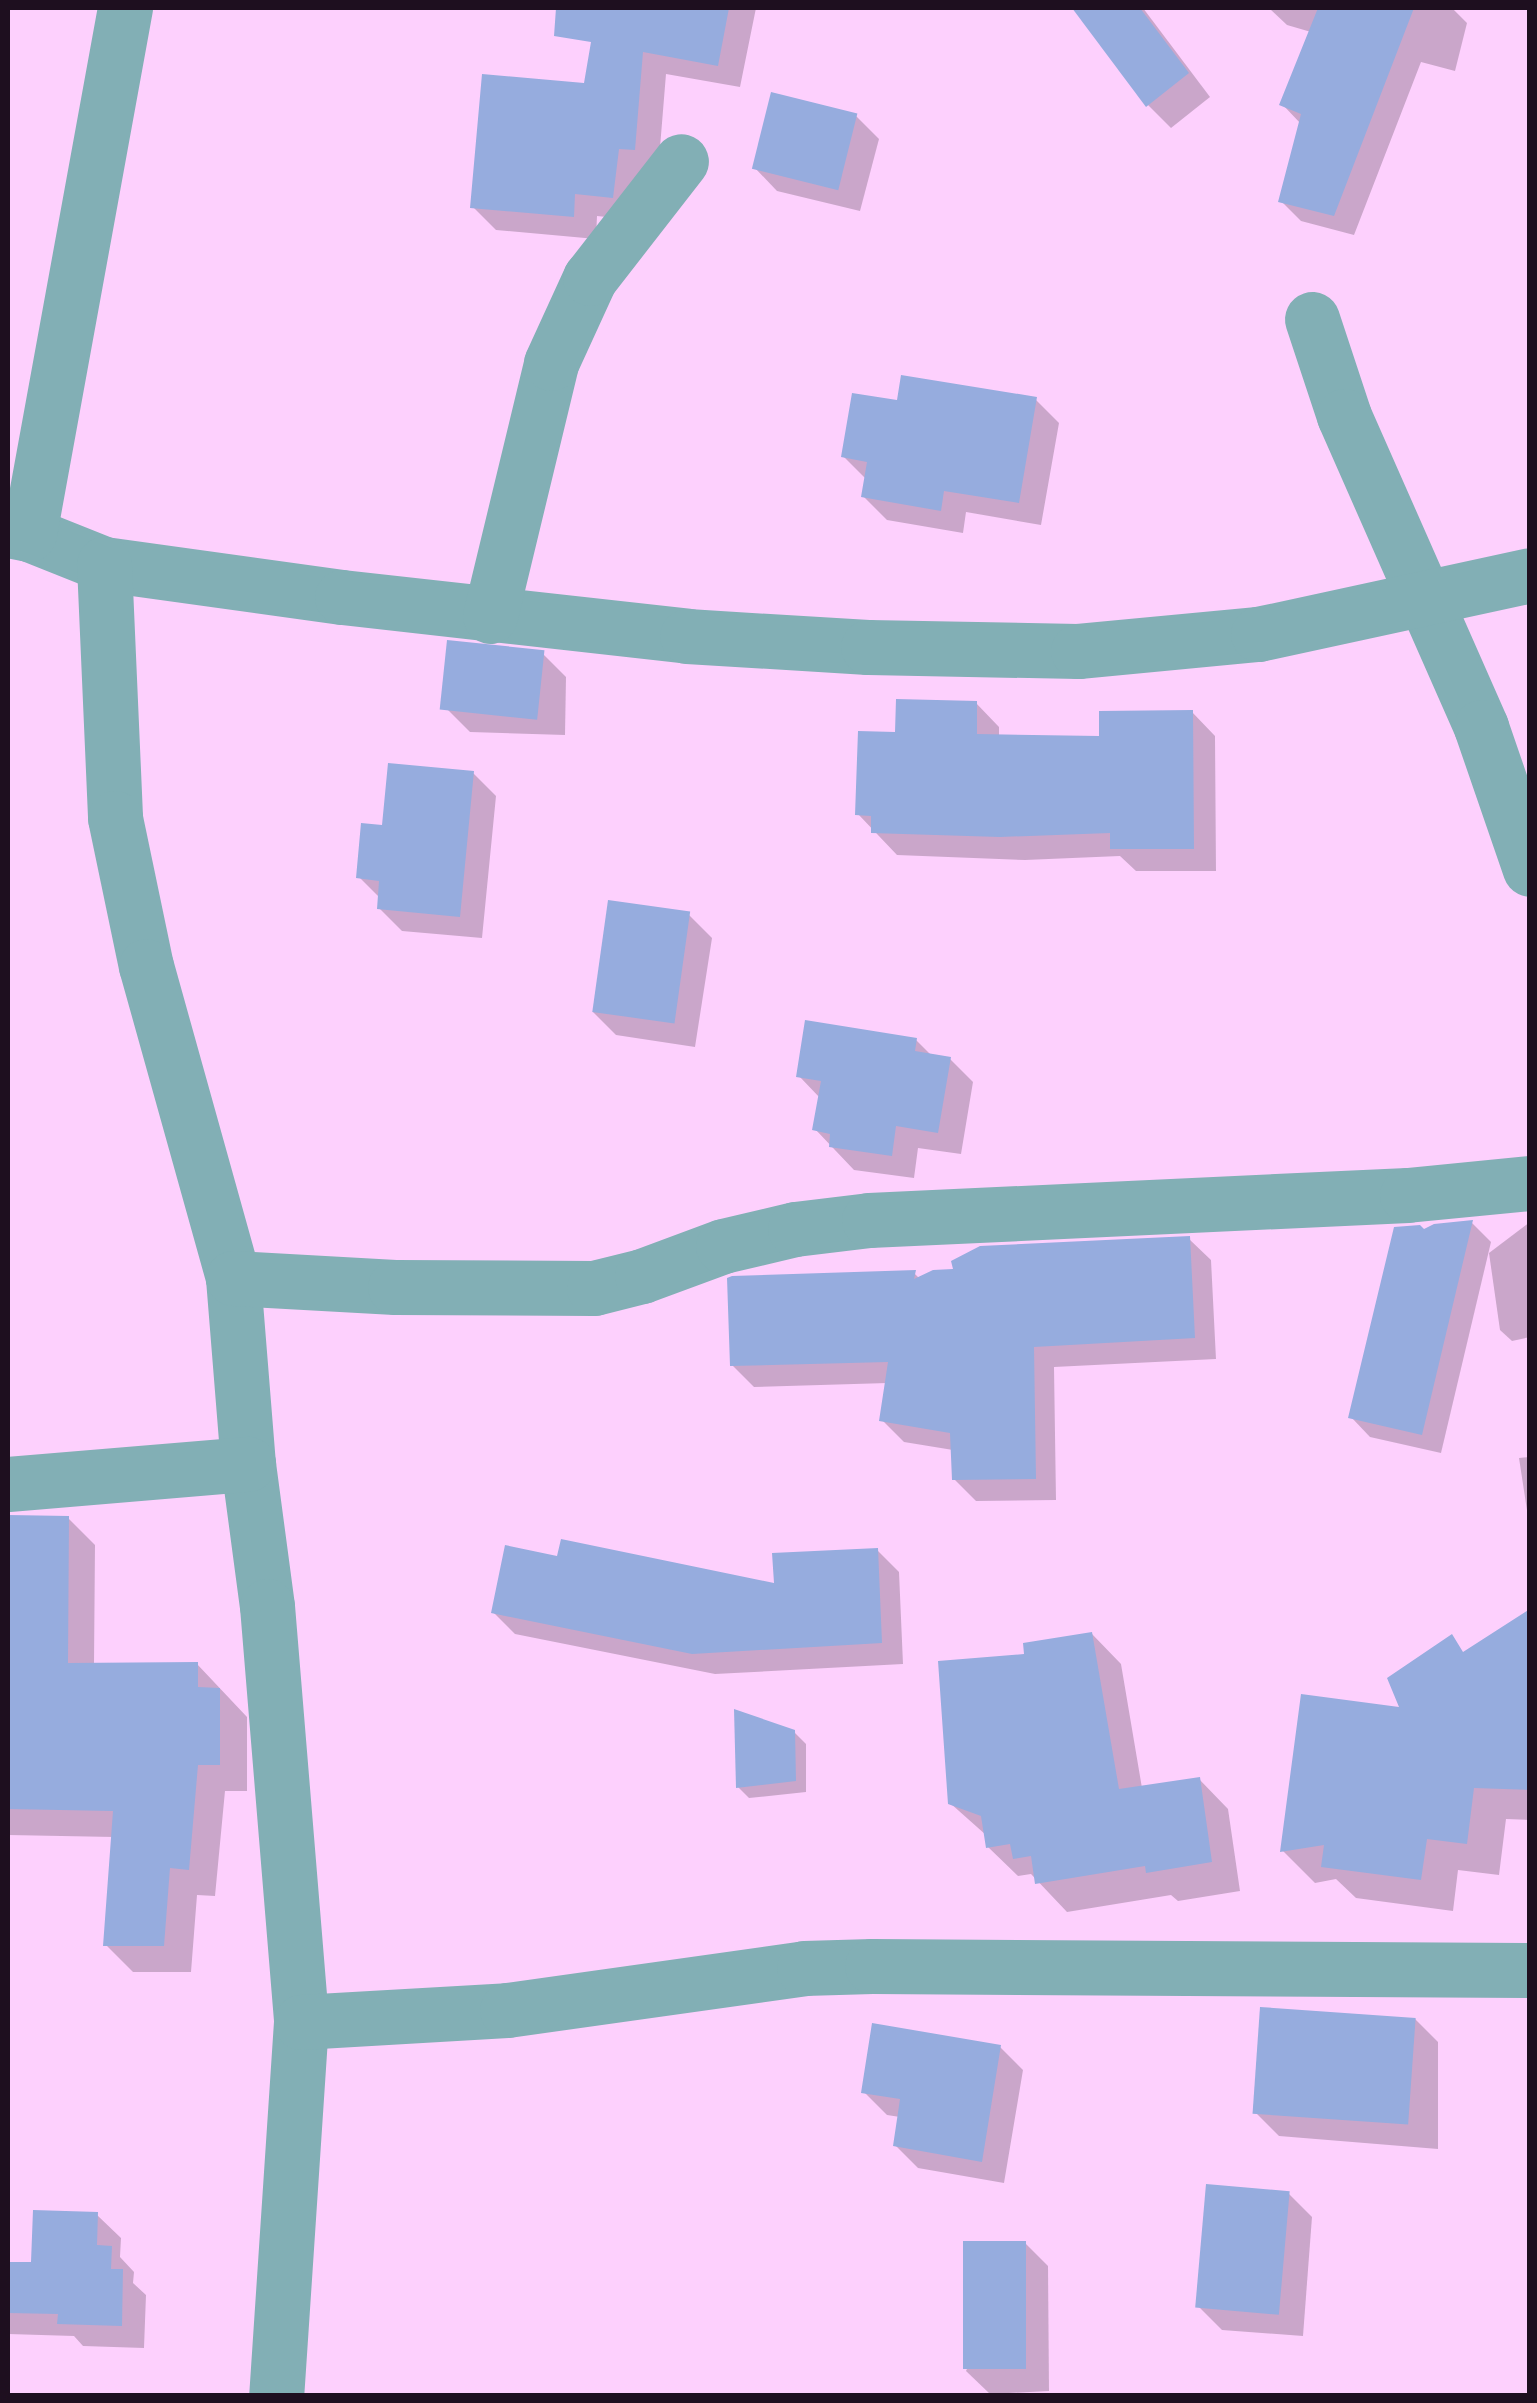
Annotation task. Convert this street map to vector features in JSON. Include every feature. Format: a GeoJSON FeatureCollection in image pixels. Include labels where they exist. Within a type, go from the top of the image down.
{"type":"FeatureCollection","features":[{"type":"Feature","properties":{"kind":"street"},"geometry":{"type":"LineString","coordinates":[[124,8],[18,532],[104,564],[490,616],[832,644],[1078,651],[1258,634],[1530,575]]}},
{"type":"Feature","properties":{"kind":"street"},"geometry":{"type":"LineString","coordinates":[[490,616],[551,363],[590,278],[681,161]]}},
{"type":"Feature","properties":{"kind":"street"},"geometry":{"type":"LineString","coordinates":[[1312,319],[1344,416],[1481,727],[1530,869]]}},
{"type":"Feature","properties":{"kind":"street"},"geometry":{"type":"LineString","coordinates":[[104,564],[115,818],[146,966],[233,1278],[248,1464],[268,1624],[302,2022],[276,2396]]}},
{"type":"Feature","properties":{"kind":"street"},"geometry":{"type":"LineString","coordinates":[[233,1278],[395,1287],[594,1288],[642,1276],[723,1246],[795,1229],[850,1222],[969,1213],[1407,1195],[1530,1183]]}},
{"type":"Feature","properties":{"kind":"street"},"geometry":{"type":"LineString","coordinates":[[8,1484],[248,1464]]}},
{"type":"Feature","properties":{"kind":"street"},"geometry":{"type":"LineString","coordinates":[[302,2022],[507,2010],[804,1968],[1530,1970]]}},
{"type":"Feature","properties":{"kind":"building"},"geometry":{"type":"Polygon","coordinates":[[[556,8],[729,8],[718,66],[643,52],[635,150],[619,149],[613,198],[575,194],[574,217],[470,208],[482,74],[584,83],[591,42],[554,36],[556,8]]]}},
{"type":"Feature","properties":{"kind":"building"},"geometry":{"type":"Polygon","coordinates":[[[1072,8],[1140,8],[1189,73],[1146,107],[1072,8]]]}},
{"type":"Feature","properties":{"kind":"building"},"geometry":{"type":"Polygon","coordinates":[[[1318,8],[1414,8],[1334,216],[1278,202],[1301,114],[1279,105],[1318,8]]]}},
{"type":"Feature","properties":{"kind":"building"},"geometry":{"type":"Polygon","coordinates":[[[771,92],[857,114],[838,190],[752,169],[771,92]]]}},
{"type":"Feature","properties":{"kind":"building"},"geometry":{"type":"Polygon","coordinates":[[[901,375],[1037,397],[1019,503],[944,491],[941,511],[861,497],[867,462],[841,457],[852,393],[897,400],[901,375]]]}},
{"type":"Feature","properties":{"kind":"building"},"geometry":{"type":"Polygon","coordinates":[[[447,640],[544,650],[537,720],[440,710],[447,640]]]}},
{"type":"Feature","properties":{"kind":"building"},"geometry":{"type":"Polygon","coordinates":[[[896,699],[977,701],[977,734],[1099,736],[1099,711],[1193,710],[1194,849],[1110,849],[1110,833],[1000,837],[871,833],[871,816],[855,815],[858,731],[895,732],[896,699]]]}},
{"type":"Feature","properties":{"kind":"building"},"geometry":{"type":"Polygon","coordinates":[[[388,763],[474,771],[460,917],[377,909],[379,881],[356,878],[361,823],[382,825],[388,763]]]}},
{"type":"Feature","properties":{"kind":"building"},"geometry":{"type":"Polygon","coordinates":[[[608,900],[690,912],[674,1023],[592,1012],[608,900]]]}},
{"type":"Feature","properties":{"kind":"building"},"geometry":{"type":"Polygon","coordinates":[[[805,1020],[917,1038],[915,1051],[951,1057],[938,1133],[896,1126],[892,1156],[829,1147],[830,1134],[812,1130],[821,1081],[796,1077],[805,1020]]]}},
{"type":"Feature","properties":{"kind":"building"},"geometry":{"type":"Polygon","coordinates":[[[1473,1220],[1422,1435],[1348,1418],[1394,1227],[1420,1225],[1424,1229],[1434,1224],[1473,1220]]]}},
{"type":"Feature","properties":{"kind":"building"},"geometry":{"type":"Polygon","coordinates":[[[1190,1236],[1195,1338],[1034,1347],[1036,1479],[952,1480],[950,1433],[879,1421],[888,1362],[730,1366],[727,1278],[732,1276],[916,1270],[914,1279],[933,1270],[953,1269],[951,1261],[980,1246],[1190,1236]]]}},
{"type":"Feature","properties":{"kind":"building"},"geometry":{"type":"Polygon","coordinates":[[[8,1515],[69,1516],[68,1663],[198,1662],[198,1687],[220,1688],[220,1765],[198,1765],[189,1870],[170,1868],[164,1946],[103,1946],[113,1811],[8,1809],[8,1515]]]}},
{"type":"Feature","properties":{"kind":"building"},"geometry":{"type":"Polygon","coordinates":[[[561,1539],[774,1583],[772,1553],[878,1548],[882,1643],[692,1654],[491,1613],[505,1545],[557,1556],[561,1539]]]}},
{"type":"Feature","properties":{"kind":"building"},"geometry":{"type":"Polygon","coordinates":[[[1530,1609],[1530,1790],[1474,1788],[1467,1844],[1427,1839],[1421,1880],[1321,1867],[1324,1845],[1280,1852],[1301,1694],[1399,1707],[1387,1678],[1452,1634],[1463,1652],[1530,1609]]]}},
{"type":"Feature","properties":{"kind":"building"},"geometry":{"type":"Polygon","coordinates":[[[1092,1632],[1119,1789],[1200,1777],[1212,1862],[1146,1873],[1145,1866],[1035,1884],[1031,1856],[1013,1859],[1010,1844],[986,1848],[981,1816],[948,1804],[938,1661],[1024,1654],[1023,1643],[1092,1632]]]}},
{"type":"Feature","properties":{"kind":"building"},"geometry":{"type":"Polygon","coordinates":[[[734,1709],[795,1730],[796,1781],[736,1788],[734,1709]]]}},
{"type":"Feature","properties":{"kind":"building"},"geometry":{"type":"Polygon","coordinates":[[[1260,2007],[1416,2018],[1408,2125],[1253,2114],[1260,2007]]]}},
{"type":"Feature","properties":{"kind":"building"},"geometry":{"type":"Polygon","coordinates":[[[872,2023],[1001,2045],[982,2162],[893,2146],[900,2099],[861,2093],[872,2023]]]}},
{"type":"Feature","properties":{"kind":"building"},"geometry":{"type":"Polygon","coordinates":[[[1206,2184],[1290,2191],[1279,2315],[1195,2308],[1206,2184]]]}},
{"type":"Feature","properties":{"kind":"building"},"geometry":{"type":"Polygon","coordinates":[[[33,2210],[98,2212],[97,2245],[112,2246],[111,2269],[123,2269],[122,2326],[57,2324],[58,2314],[8,2313],[8,2262],[31,2262],[33,2210]]]}},
{"type":"Feature","properties":{"kind":"building"},"geometry":{"type":"Polygon","coordinates":[[[963,2241],[1026,2241],[1026,2369],[963,2369],[963,2241]]]}}]}
